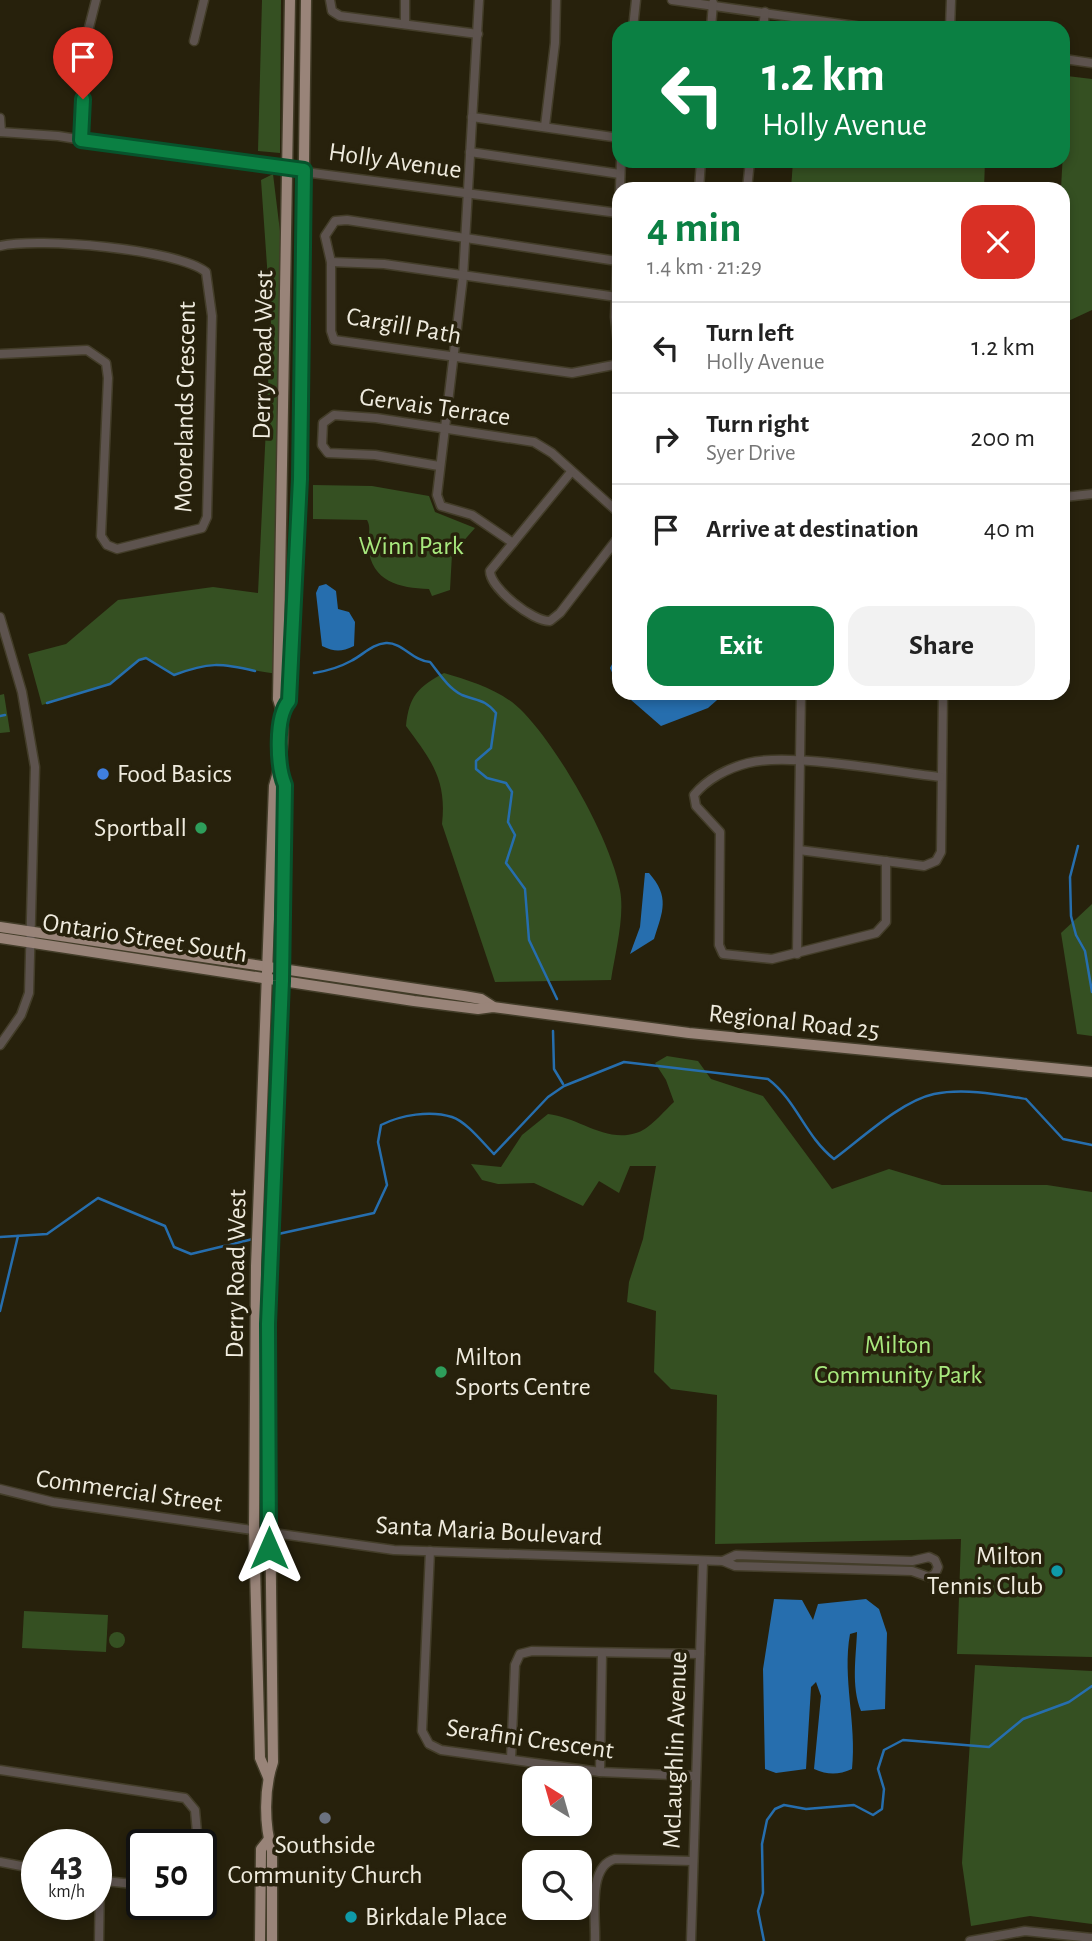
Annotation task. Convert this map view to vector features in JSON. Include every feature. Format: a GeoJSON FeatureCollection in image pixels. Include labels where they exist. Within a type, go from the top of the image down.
{"type":"FeatureCollection","features":[{"type":"Feature","properties":{"kind":"main road","name":"Derry Road West"},"geometry":{"type":"LineString","coordinates":[[268,1777],[260,1758],[254,1530],[256,1266],[274,786],[279,771],[281,709],[278,699],[290,0]]}},
{"type":"Feature","properties":{"kind":"main road","name":"Derry Road West"},"geometry":{"type":"LineString","coordinates":[[281,709],[289,701],[298,512],[306,0]]}},
{"type":"Feature","properties":{"kind":"main road","name":"Derry Road West"},"geometry":{"type":"LineString","coordinates":[[272,1941],[272,1851],[269,1839],[268,1777],[273,1762],[268,1324],[283,968],[285,785],[279,771]]}},
{"type":"Feature","properties":{"kind":"main road","name":"Ontario Street South"},"geometry":{"type":"LineString","coordinates":[[0,927],[33,937],[282,981]]}},
{"type":"Feature","properties":{"kind":"main road","name":"Ontario Street South"},"geometry":{"type":"LineString","coordinates":[[0,938],[33,937],[267,966]]}},
{"type":"Feature","properties":{"kind":"main road","name":"Regional Road 25"},"geometry":{"type":"LineString","coordinates":[[267,966],[481,999],[493,1007]]}},
{"type":"Feature","properties":{"kind":"main road","name":"Regional Road 25"},"geometry":{"type":"LineString","coordinates":[[282,981],[414,1001],[478,1009],[493,1007],[688,1033],[1092,1072]]}},
{"type":"Feature","properties":{"kind":"main road","name":"Derry Road West"},"geometry":{"type":"LineString","coordinates":[[260,1941],[261,1849],[269,1839]]}},
{"type":"Feature","properties":{"kind":"street"},"geometry":{"type":"LineString","coordinates":[[81,140],[85,43],[96,0]]}},
{"type":"Feature","properties":{"kind":"street"},"geometry":{"type":"LineString","coordinates":[[194,41],[204,0]]}},
{"type":"Feature","properties":{"kind":"street"},"geometry":{"type":"LineString","coordinates":[[330,0],[332,10],[340,16],[478,34]]}},
{"type":"Feature","properties":{"kind":"street"},"geometry":{"type":"LineString","coordinates":[[405,0],[405,24]]}},
{"type":"Feature","properties":{"kind":"street"},"geometry":{"type":"LineString","coordinates":[[479,0],[463,277],[439,466],[438,495],[441,506],[472,516],[513,543]]}},
{"type":"Feature","properties":{"kind":"street"},"geometry":{"type":"LineString","coordinates":[[545,126],[555,43],[556,0]]}},
{"type":"Feature","properties":{"kind":"street"},"geometry":{"type":"LineString","coordinates":[[634,21],[636,0]]}},
{"type":"Feature","properties":{"kind":"street"},"geometry":{"type":"LineString","coordinates":[[672,0],[713,3],[824,21]]}},
{"type":"Feature","properties":{"kind":"street"},"geometry":{"type":"LineString","coordinates":[[950,21],[951,0]]}},
{"type":"Feature","properties":{"kind":"street"},"geometry":{"type":"LineString","coordinates":[[712,21],[713,3]]}},
{"type":"Feature","properties":{"kind":"street"},"geometry":{"type":"LineString","coordinates":[[764,21],[765,12]]}},
{"type":"Feature","properties":{"kind":"street"},"geometry":{"type":"LineString","coordinates":[[1070,60],[1092,63]]}},
{"type":"Feature","properties":{"kind":"street"},"geometry":{"type":"LineString","coordinates":[[472,117],[612,137]]}},
{"type":"Feature","properties":{"kind":"street"},"geometry":{"type":"LineString","coordinates":[[0,118],[0,132]]}},
{"type":"Feature","properties":{"kind":"street","name":"Holly Avenue"},"geometry":{"type":"LineString","coordinates":[[0,132],[81,140],[612,212]]}},
{"type":"Feature","properties":{"kind":"street"},"geometry":{"type":"LineString","coordinates":[[470,152],[620,174]]}},
{"type":"Feature","properties":{"kind":"street"},"geometry":{"type":"LineString","coordinates":[[620,168],[620,182]]}},
{"type":"Feature","properties":{"kind":"street"},"geometry":{"type":"LineString","coordinates":[[612,260],[347,220],[335,221],[325,236],[331,262],[384,264],[612,296]]}},
{"type":"Feature","properties":{"kind":"street","name":"Moorelands Crescent"},"geometry":{"type":"LineString","coordinates":[[0,246],[40,241],[79,244],[138,252],[194,264],[206,272],[212,327],[207,517],[202,528],[117,549],[107,545],[102,536],[108,378],[106,363],[88,350],[0,354]]}},
{"type":"Feature","properties":{"kind":"street","name":"Cargill Path"},"geometry":{"type":"LineString","coordinates":[[331,262],[331,331],[334,340],[572,373],[612,365]]}},
{"type":"Feature","properties":{"kind":"street","name":"Gervais Terrace"},"geometry":{"type":"LineString","coordinates":[[439,466],[375,455],[328,453],[322,445],[323,423],[334,415],[376,418],[534,442],[552,453],[612,507]]}},
{"type":"Feature","properties":{"kind":"street"},"geometry":{"type":"LineString","coordinates":[[571,472],[490,571],[491,582],[537,619],[550,621],[560,613],[612,545]]}},
{"type":"Feature","properties":{"kind":"street"},"geometry":{"type":"LineString","coordinates":[[1070,496],[1092,494]]}},
{"type":"Feature","properties":{"kind":"street"},"geometry":{"type":"LineString","coordinates":[[0,617],[3,640],[22,692],[35,766],[33,937],[29,993],[21,1016],[0,1044]]}},
{"type":"Feature","properties":{"kind":"street"},"geometry":{"type":"LineString","coordinates":[[797,954],[801,700]]}},
{"type":"Feature","properties":{"kind":"street"},"geometry":{"type":"LineString","coordinates":[[799,850],[924,866],[938,858],[941,852],[943,700]]}},
{"type":"Feature","properties":{"kind":"street"},"geometry":{"type":"LineString","coordinates":[[886,861],[886,922],[881,930],[772,959],[721,952],[720,832],[693,800],[698,790],[718,775],[749,762],[799,761],[940,777]]}},
{"type":"Feature","properties":{"kind":"street","name":"Commercial Street"},"geometry":{"type":"LineString","coordinates":[[0,1489],[53,1502],[254,1530]]}},
{"type":"Feature","properties":{"kind":"street","name":"Santa Maria Boulevard"},"geometry":{"type":"LineString","coordinates":[[254,1530],[376,1548],[430,1551],[723,1561],[735,1566],[912,1571],[929,1577],[938,1567],[929,1557],[912,1561],[736,1555],[723,1561]]}},
{"type":"Feature","properties":{"kind":"street","name":"Serafini Crescent"},"geometry":{"type":"LineString","coordinates":[[430,1551],[422,1731],[434,1748],[600,1772],[695,1776]]}},
{"type":"Feature","properties":{"kind":"street","name":"McLaughlin Avenue"},"geometry":{"type":"LineString","coordinates":[[691,1941],[703,1561]]}},
{"type":"Feature","properties":{"kind":"street"},"geometry":{"type":"LineString","coordinates":[[511,1759],[516,1659],[520,1654],[532,1650],[699,1654]]}},
{"type":"Feature","properties":{"kind":"street"},"geometry":{"type":"LineString","coordinates":[[600,1772],[602,1653]]}},
{"type":"Feature","properties":{"kind":"street"},"geometry":{"type":"LineString","coordinates":[[0,1770],[185,1798],[195,1810],[197,1829]]}},
{"type":"Feature","properties":{"kind":"street"},"geometry":{"type":"LineString","coordinates":[[595,1941],[597,1875],[604,1864],[615,1859],[692,1861]]}},
{"type":"Feature","properties":{"kind":"street"},"geometry":{"type":"LineString","coordinates":[[0,1862],[21,1866]]}},
{"type":"Feature","properties":{"kind":"street"},"geometry":{"type":"LineString","coordinates":[[99,1920],[99,1941]]}},
{"type":"Feature","properties":{"kind":"street"},"geometry":{"type":"LineString","coordinates":[[970,1941],[1025,1931],[1092,1938]]}},
{"type":"Feature","properties":{"kind":"green space"},"geometry":{"type":"Polygon","coordinates":[[[262,0],[281,0],[280,153],[258,151],[262,0]]]}},
{"type":"Feature","properties":{"kind":"green space"},"geometry":{"type":"Polygon","coordinates":[[[1070,76],[1092,79],[1092,310],[1070,320],[1070,182],[1061,182],[1062,168],[1070,168],[1070,76]]]}},
{"type":"Feature","properties":{"kind":"green space"},"geometry":{"type":"Polygon","coordinates":[[[792,168],[985,168],[984,182],[792,182],[792,168]]]}},
{"type":"Feature","properties":{"kind":"green space"},"geometry":{"type":"Polygon","coordinates":[[[273,174],[289,305],[280,674],[216,665],[174,675],[146,658],[139,660],[110,684],[42,705],[28,654],[66,644],[118,600],[213,587],[258,593],[271,323],[261,180],[273,174]]]}},
{"type":"Feature","properties":{"kind":"green space","name":"Winn Park"},"geometry":{"type":"Polygon","coordinates":[[[313,485],[372,486],[429,496],[435,512],[475,528],[452,554],[450,590],[432,596],[429,589],[407,587],[381,575],[371,559],[367,520],[313,519],[313,485]]]}},
{"type":"Feature","properties":{"kind":"green space"},"geometry":{"type":"Polygon","coordinates":[[[444,673],[487,688],[516,705],[553,749],[582,796],[606,846],[620,890],[620,923],[611,980],[495,982],[442,824],[442,794],[439,782],[430,760],[406,726],[416,694],[444,673]]]}},
{"type":"Feature","properties":{"kind":"green space"},"geometry":{"type":"Polygon","coordinates":[[[4,694],[10,732],[0,733],[0,695],[4,694]]]}},
{"type":"Feature","properties":{"kind":"green space"},"geometry":{"type":"Polygon","coordinates":[[[1092,904],[1092,1036],[1077,1034],[1061,933],[1092,904]]]}},
{"type":"Feature","properties":{"kind":"green space","name":"Milton Community Park"},"geometry":{"type":"Polygon","coordinates":[[[667,1056],[698,1061],[711,1079],[763,1096],[832,1189],[889,1169],[942,1185],[1047,1185],[1092,1192],[1092,1657],[957,1654],[961,1539],[715,1544],[717,1395],[671,1389],[654,1372],[656,1311],[627,1302],[629,1282],[643,1239],[656,1166],[630,1166],[619,1193],[599,1181],[583,1206],[534,1183],[498,1184],[482,1180],[471,1164],[501,1167],[522,1135],[548,1114],[613,1135],[641,1131],[674,1102],[666,1080],[655,1063],[667,1056]]]}},
{"type":"Feature","properties":{"kind":"green space"},"geometry":{"type":"Polygon","coordinates":[[[24,1611],[108,1615],[106,1652],[22,1648],[24,1611]]]}},
{"type":"Feature","properties":{"kind":"green space"},"geometry":{"type":"Polygon","coordinates":[[[117,1632],[125,1640],[117,1648],[109,1640],[117,1632]]]}},
{"type":"Feature","properties":{"kind":"green space"},"geometry":{"type":"Polygon","coordinates":[[[975,1665],[1092,1671],[1092,1924],[1030,1916],[971,1926],[962,1863],[975,1665]]]}},
{"type":"Feature","properties":{"kind":"water"},"geometry":{"type":"Polygon","coordinates":[[[326,584],[336,591],[338,609],[349,612],[355,622],[354,646],[334,650],[322,646],[316,593],[319,586],[326,584]]]}},
{"type":"Feature","properties":{"kind":"water"},"geometry":{"type":"Polygon","coordinates":[[[631,700],[717,700],[708,708],[661,726],[631,700]]]}},
{"type":"Feature","properties":{"kind":"water"},"geometry":{"type":"Polygon","coordinates":[[[645,873],[649,873],[660,889],[662,912],[654,939],[630,954],[640,927],[645,873]]]}},
{"type":"Feature","properties":{"kind":"water"},"geometry":{"type":"Polygon","coordinates":[[[774,1599],[802,1600],[813,1620],[818,1604],[866,1599],[879,1609],[887,1633],[885,1709],[861,1711],[855,1682],[857,1632],[850,1634],[848,1667],[853,1735],[852,1769],[833,1774],[814,1769],[821,1696],[816,1682],[811,1687],[806,1769],[776,1773],[765,1769],[763,1669],[774,1599]]]}},
{"type":"Feature","properties":{"kind":"waterway"},"geometry":{"type":"LineString","coordinates":[[314,673],[342,665],[376,645],[392,643],[430,662],[457,692],[484,703],[496,713],[491,748],[476,761],[476,769],[487,778],[506,783],[512,792],[508,822],[515,835],[506,863],[525,889],[529,940],[557,999]]}},
{"type":"Feature","properties":{"kind":"waterway"},"geometry":{"type":"LineString","coordinates":[[47,703],[110,684],[139,660],[146,658],[174,675],[215,665],[255,671]]}},
{"type":"Feature","properties":{"kind":"waterway"},"geometry":{"type":"LineString","coordinates":[[0,716],[5,715]]}},
{"type":"Feature","properties":{"kind":"waterway"},"geometry":{"type":"LineString","coordinates":[[1078,846],[1070,877],[1071,916],[1076,935],[1085,951],[1092,992]]}},
{"type":"Feature","properties":{"kind":"waterway"},"geometry":{"type":"LineString","coordinates":[[553,1031],[554,1069],[563,1084]]}},
{"type":"Feature","properties":{"kind":"waterway"},"geometry":{"type":"LineString","coordinates":[[260,1238],[374,1213],[387,1185],[378,1142],[381,1125],[416,1115],[452,1117],[469,1128],[494,1154],[548,1097],[564,1086],[624,1062],[768,1079],[834,1159],[908,1104],[934,1094],[956,1092],[980,1092],[1026,1099],[1063,1139],[1092,1145]]}},
{"type":"Feature","properties":{"kind":"waterway"},"geometry":{"type":"LineString","coordinates":[[0,1237],[47,1234],[98,1198],[165,1226],[174,1247],[191,1254],[253,1239]]}},
{"type":"Feature","properties":{"kind":"waterway"},"geometry":{"type":"LineString","coordinates":[[0,1311],[18,1236]]}},
{"type":"Feature","properties":{"kind":"waterway"},"geometry":{"type":"LineString","coordinates":[[764,1941],[758,1911],[763,1893],[762,1844],[767,1820],[775,1809],[784,1805],[806,1809],[854,1805],[873,1815],[882,1809],[884,1789],[878,1769],[884,1750],[903,1740],[989,1747],[1023,1719],[1069,1702],[1092,1686]]}},
{"type":"Feature","properties":{"kind":"place","name":"Food Basics"},"geometry":{"type":"Point","coordinates":[103,774]}},
{"type":"Feature","properties":{"kind":"place","name":"Sportball"},"geometry":{"type":"Point","coordinates":[201,828]}},
{"type":"Feature","properties":{"kind":"place","name":"Milton Sports Centre"},"geometry":{"type":"Point","coordinates":[441,1372]}},
{"type":"Feature","properties":{"kind":"place","name":"Milton Tennis Club"},"geometry":{"type":"Point","coordinates":[1057,1571]}},
{"type":"Feature","properties":{"kind":"place","name":"Southside Community Church"},"geometry":{"type":"Point","coordinates":[325,1818]}},
{"type":"Feature","properties":{"kind":"place","name":"Birkdale Place"},"geometry":{"type":"Point","coordinates":[351,1917]}},
{"type":"Feature","properties":{"kind":"route"},"geometry":{"type":"LineString","coordinates":[[83,99],[81,140],[190,157],[304,170],[299,498],[289,701],[281,709],[279,771],[285,785],[284,930],[268,1324],[269,1548]]}}]}
